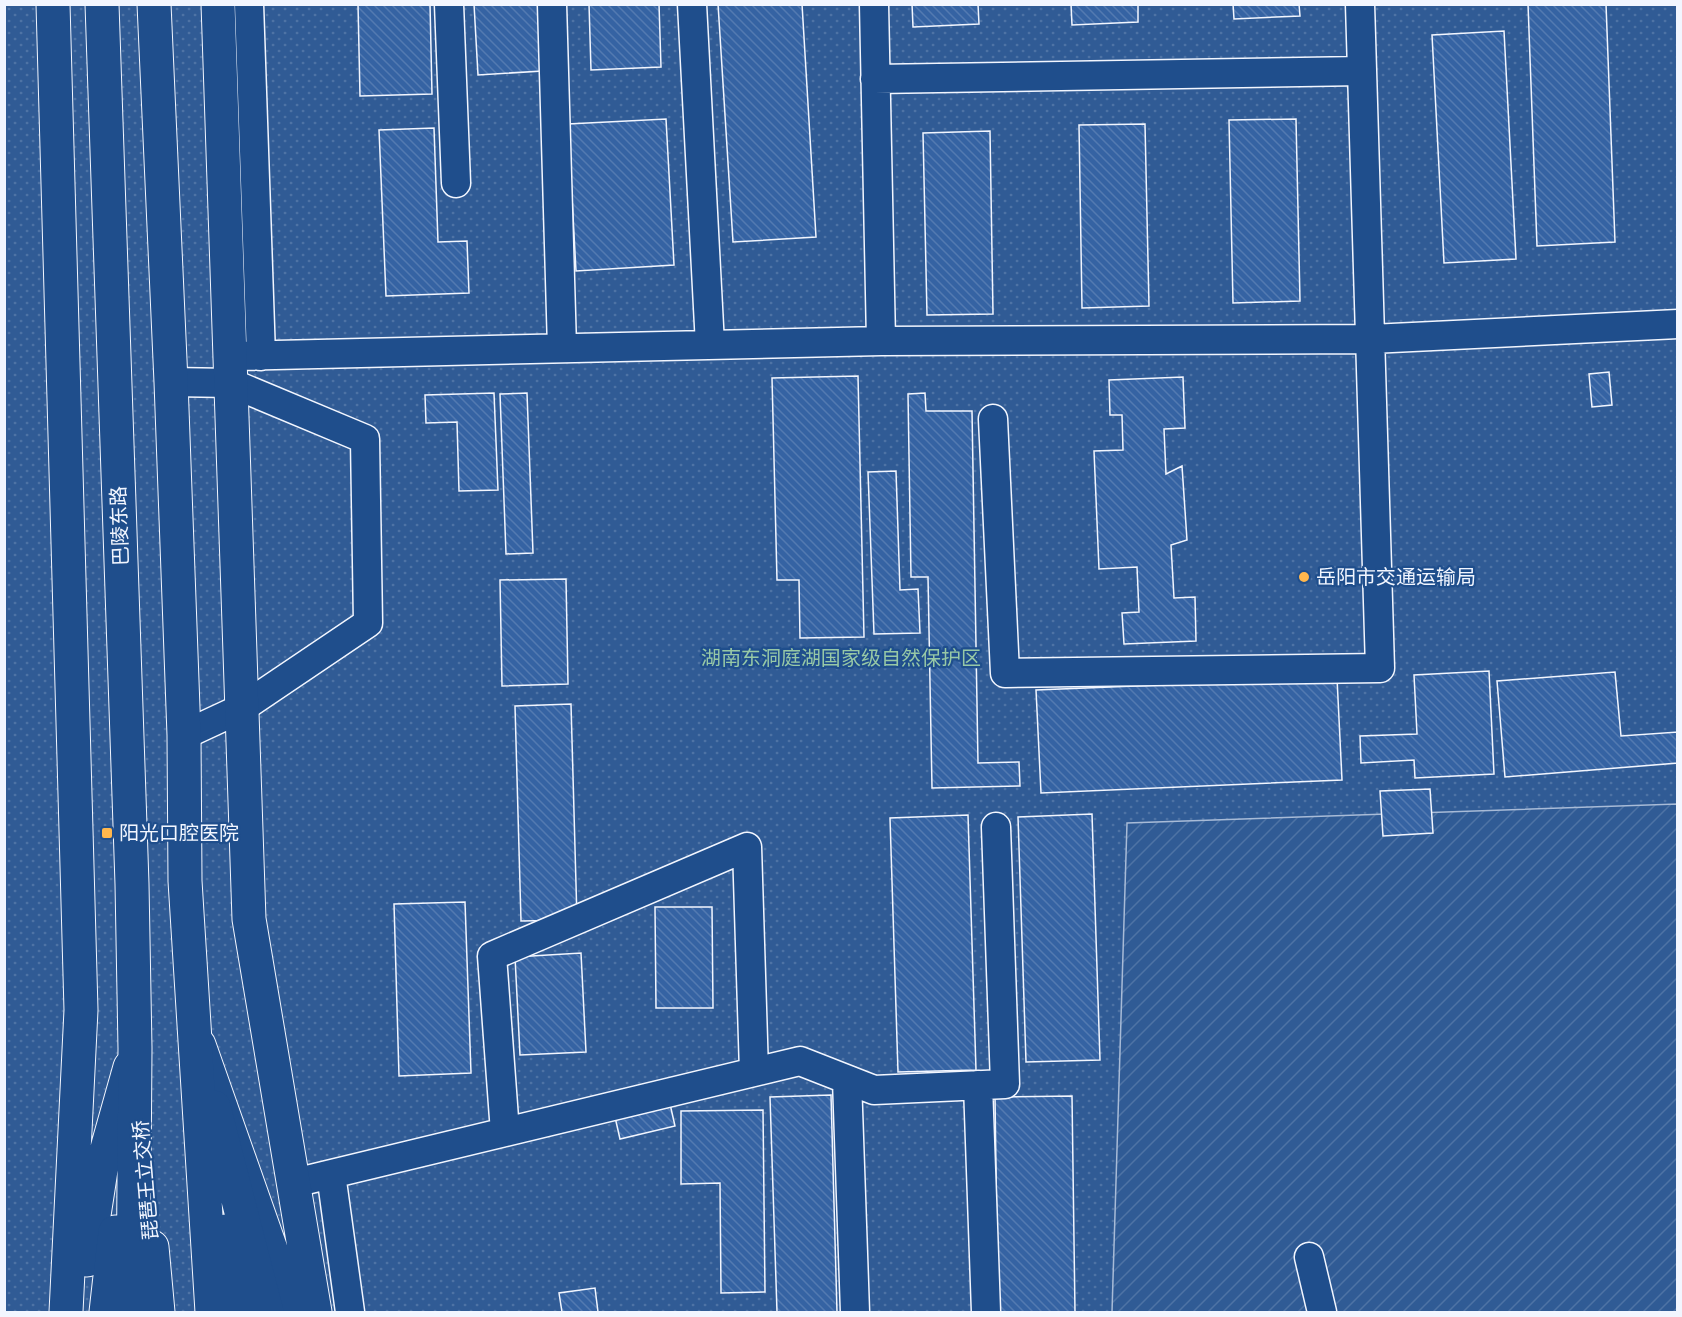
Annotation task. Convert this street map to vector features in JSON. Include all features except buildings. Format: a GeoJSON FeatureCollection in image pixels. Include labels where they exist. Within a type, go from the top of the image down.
{"type":"FeatureCollection","features":[{"type":"Feature","properties":{"kind":"main road"},"geometry":{"type":"LineString","coordinates":[[53,4],[81,1010],[66,1312]]}},
{"type":"Feature","properties":{"kind":"main road","name":"巴陵东路"},"geometry":{"type":"LineString","coordinates":[[102,4],[132,884],[135,1048]]}},
{"type":"Feature","properties":{"kind":"main road"},"geometry":{"type":"LineString","coordinates":[[154,4],[184,735],[185,881],[212,1312]]}},
{"type":"Feature","properties":{"kind":"main road"},"geometry":{"type":"LineString","coordinates":[[218,4],[241,365],[242,708],[249,919],[315,1312]]}},
{"type":"Feature","properties":{"kind":"main road"},"geometry":{"type":"LineString","coordinates":[[195,1032],[239,1312]]}},
{"type":"Feature","properties":{"kind":"main road"},"geometry":{"type":"LineString","coordinates":[[195,1032],[267,1312]]}},
{"type":"Feature","properties":{"kind":"main road"},"geometry":{"type":"LineString","coordinates":[[195,1032],[293,1312]]}},
{"type":"Feature","properties":{"kind":"main road"},"geometry":{"type":"LineString","coordinates":[[79,1312],[101,1170],[135,1048]]}},
{"type":"Feature","properties":{"kind":"main road"},"geometry":{"type":"LineString","coordinates":[[106,1312],[135,1048]]}},
{"type":"Feature","properties":{"kind":"main road"},"geometry":{"type":"LineString","coordinates":[[133,1312],[135,1048]]}},
{"type":"Feature","properties":{"kind":"main road","name":"琵琶王立交桥"},"geometry":{"type":"LineString","coordinates":[[135,1048],[158,1312]]}},
{"type":"Feature","properties":{"kind":"street"},"geometry":{"type":"LineString","coordinates":[[241,365],[249,4]]}},
{"type":"Feature","properties":{"kind":"street"},"geometry":{"type":"LineString","coordinates":[[449,4],[456,183]]}},
{"type":"Feature","properties":{"kind":"street"},"geometry":{"type":"LineString","coordinates":[[552,4],[562,348]]}},
{"type":"Feature","properties":{"kind":"street"},"geometry":{"type":"LineString","coordinates":[[692,4],[710,345]]}},
{"type":"Feature","properties":{"kind":"street"},"geometry":{"type":"LineString","coordinates":[[874,4],[881,341]]}},
{"type":"Feature","properties":{"kind":"street"},"geometry":{"type":"LineString","coordinates":[[993,419],[1005,673],[1380,668],[1360,4]]}},
{"type":"Feature","properties":{"kind":"street"},"geometry":{"type":"LineString","coordinates":[[875,79],[1362,71]]}},
{"type":"Feature","properties":{"kind":"street"},"geometry":{"type":"LineString","coordinates":[[171,382],[241,365],[562,348],[881,341],[1371,339],[1677,324]]}},
{"type":"Feature","properties":{"kind":"street"},"geometry":{"type":"LineString","coordinates":[[184,735],[242,708],[368,623],[365,439],[241,365]]}},
{"type":"Feature","properties":{"kind":"street"},"geometry":{"type":"LineString","coordinates":[[294,1183],[800,1061],[874,1090],[1005,1084],[996,827]]}},
{"type":"Feature","properties":{"kind":"street"},"geometry":{"type":"LineString","coordinates":[[504,1132],[492,956],[747,847],[753,1072]]}},
{"type":"Feature","properties":{"kind":"street"},"geometry":{"type":"LineString","coordinates":[[847,1080],[855,1312]]}},
{"type":"Feature","properties":{"kind":"street"},"geometry":{"type":"LineString","coordinates":[[978,1086],[986,1312]]}},
{"type":"Feature","properties":{"kind":"street"},"geometry":{"type":"LineString","coordinates":[[331,1174],[350,1312]]}},
{"type":"Feature","properties":{"kind":"street"},"geometry":{"type":"LineString","coordinates":[[1309,1257],[1322,1312]]}},
{"type":"Feature","properties":{"kind":"green space","name":"湖南东洞庭湖国家级自然保护区"},"geometry":{"type":"Polygon","coordinates":[[[5,5],[1677,5],[1677,1312],[5,1312],[5,5]]]}},
{"type":"Feature","properties":{"kind":"green space"},"geometry":{"type":"Polygon","coordinates":[[[1677,804],[1677,1312],[1112,1312],[1127,823],[1677,804]]]}},
{"type":"Feature","properties":{"kind":"place","name":"岳阳市交通运输局"},"geometry":{"type":"Point","coordinates":[1304,577]}},
{"type":"Feature","properties":{"kind":"place","name":"阳光口腔医院"},"geometry":{"type":"Point","coordinates":[107,833]}}]}
